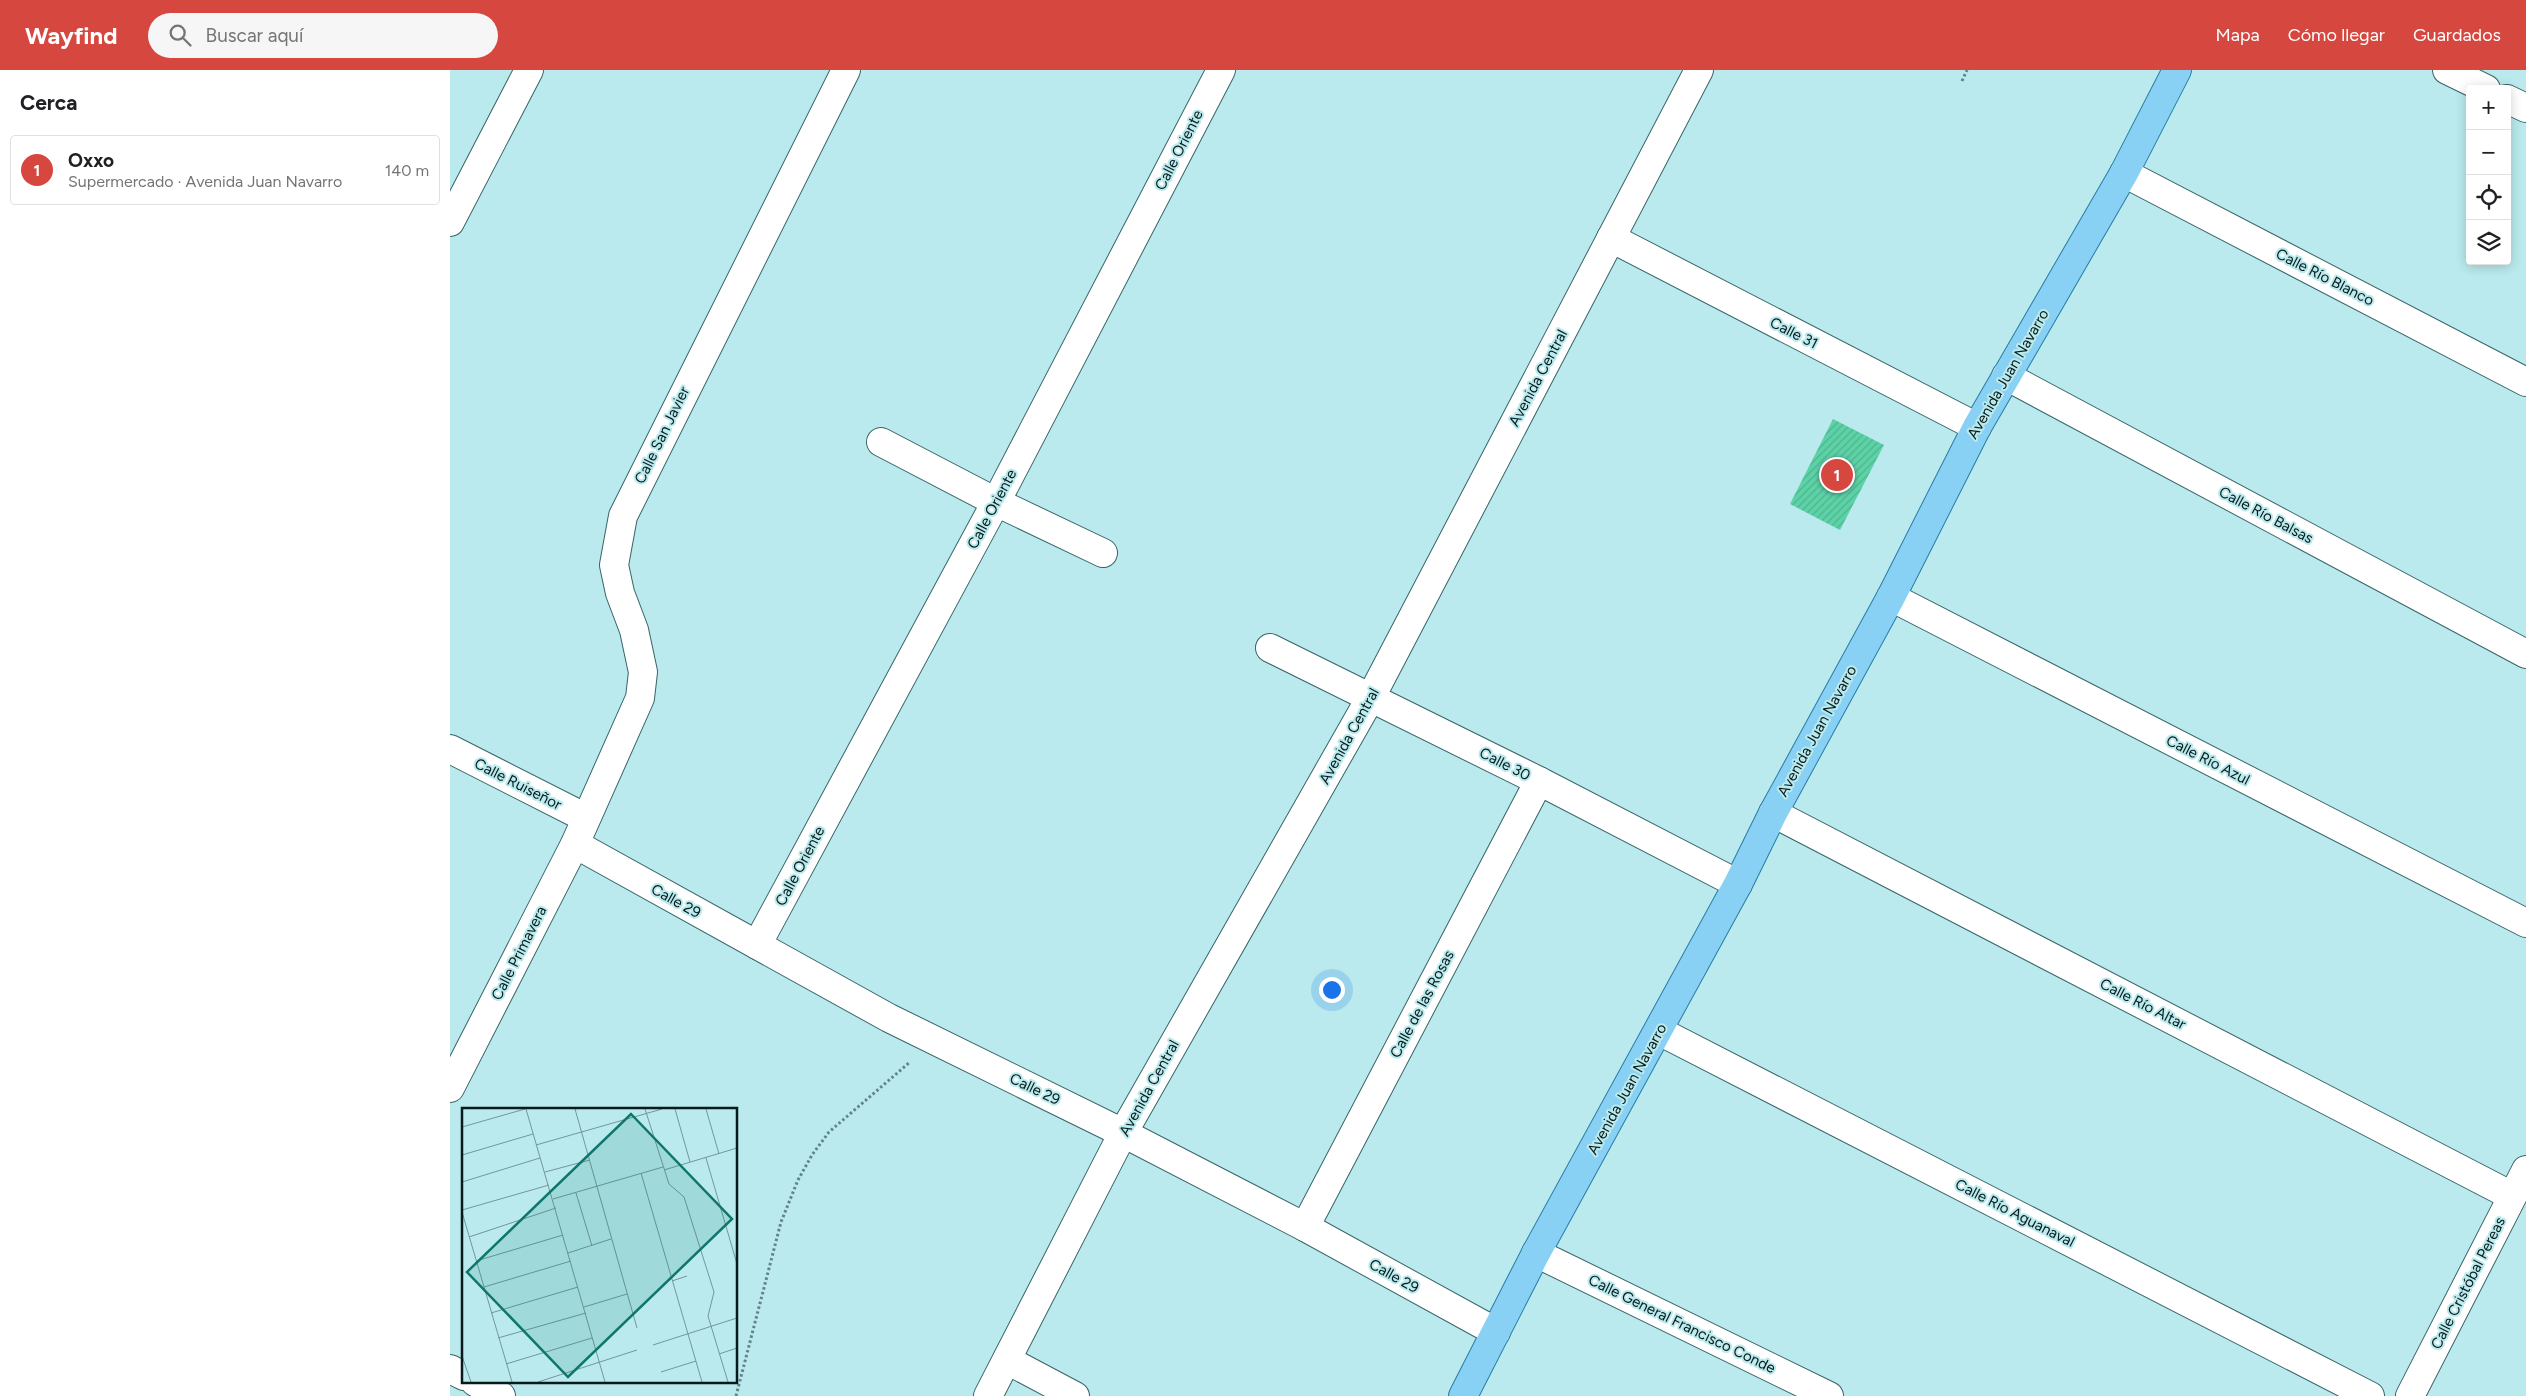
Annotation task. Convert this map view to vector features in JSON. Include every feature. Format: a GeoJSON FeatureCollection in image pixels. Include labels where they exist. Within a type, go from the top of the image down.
{"type":"FeatureCollection","features":[{"type":"Feature","properties":{"kind":"main road","name":"Avenida Juan Navarro"},"geometry":{"type":"LineString","coordinates":[[1463,1396],[1536,1252],[1738,884],[1773,813],[1890,597],[1977,427],[2124,173],[2178,70]]}},
{"type":"Feature","properties":{"kind":"street"},"geometry":{"type":"LineString","coordinates":[[450,222],[529,70]]}},
{"type":"Feature","properties":{"kind":"street","name":"Calle San Javier"},"geometry":{"type":"LineString","coordinates":[[586,818],[640,698],[643,672],[634,630],[620,593],[614,565],[623,516],[846,70]]}},
{"type":"Feature","properties":{"kind":"street","name":"Calle Oriente"},"geometry":{"type":"LineString","coordinates":[[757,945],[996,502],[1221,70]]}},
{"type":"Feature","properties":{"kind":"street","name":"Avenida Central"},"geometry":{"type":"LineString","coordinates":[[988,1396],[1123,1133],[1371,697],[1699,70]]}},
{"type":"Feature","properties":{"kind":"street"},"geometry":{"type":"LineString","coordinates":[[2447,70],[2478,85]]}},
{"type":"Feature","properties":{"kind":"street"},"geometry":{"type":"LineString","coordinates":[[2511,101],[2526,108]]}},
{"type":"Feature","properties":{"kind":"street","name":"Calle Río Blanco"},"geometry":{"type":"LineString","coordinates":[[2124,173],[2526,382]]}},
{"type":"Feature","properties":{"kind":"street","name":"Calle 31"},"geometry":{"type":"LineString","coordinates":[[1611,238],[1977,427]]}},
{"type":"Feature","properties":{"kind":"street","name":"Calle Río Balsas"},"geometry":{"type":"LineString","coordinates":[[2006,376],[2526,654]]}},
{"type":"Feature","properties":{"kind":"street"},"geometry":{"type":"LineString","coordinates":[[881,442],[996,502],[1102,553]]}},
{"type":"Feature","properties":{"kind":"street","name":"Calle Río Azul"},"geometry":{"type":"LineString","coordinates":[[1890,597],[2526,923]]}},
{"type":"Feature","properties":{"kind":"street","name":"Calle 30"},"geometry":{"type":"LineString","coordinates":[[1270,648],[1540,781],[1738,884]]}},
{"type":"Feature","properties":{"kind":"street","name":"Calle Ruiseñor"},"geometry":{"type":"LineString","coordinates":[[450,749],[586,818]]}},
{"type":"Feature","properties":{"kind":"street","name":"Calle de las Rosas"},"geometry":{"type":"LineString","coordinates":[[1305,1227],[1540,781]]}},
{"type":"Feature","properties":{"kind":"street","name":"Calle Río Altar"},"geometry":{"type":"LineString","coordinates":[[1773,813],[2512,1196]]}},
{"type":"Feature","properties":{"kind":"street","name":"Calle Primavera"},"geometry":{"type":"LineString","coordinates":[[450,1088],[575,844],[586,818]]}},
{"type":"Feature","properties":{"kind":"street","name":"Calle 29"},"geometry":{"type":"LineString","coordinates":[[575,844],[889,1018],[1123,1133],[1305,1227],[1496,1332]]}},
{"type":"Feature","properties":{"kind":"street","name":"Calle Río Aguanaval"},"geometry":{"type":"LineString","coordinates":[[1659,1030],[2370,1396]]}},
{"type":"Feature","properties":{"kind":"street","name":"Calle Cristóbal Pereas"},"geometry":{"type":"LineString","coordinates":[[2410,1396],[2526,1170]]}},
{"type":"Feature","properties":{"kind":"street","name":"Calle General Francisco Conde"},"geometry":{"type":"LineString","coordinates":[[1536,1252],[1829,1396]]}},
{"type":"Feature","properties":{"kind":"street"},"geometry":{"type":"LineString","coordinates":[[1008,1360],[1075,1396]]}},
{"type":"Feature","properties":{"kind":"street"},"geometry":{"type":"LineString","coordinates":[[450,1369],[462,1375]]}},
{"type":"Feature","properties":{"kind":"street"},"geometry":{"type":"LineString","coordinates":[[479,1384],[501,1396]]}},
{"type":"Feature","properties":{"kind":"path"},"geometry":{"type":"LineString","coordinates":[[1962,81],[1967,70]]}},
{"type":"Feature","properties":{"kind":"path"},"geometry":{"type":"LineString","coordinates":[[736,1396],[781,1222],[798,1180],[812,1155],[829,1132],[934,1040]]}},
{"type":"Feature","properties":{"kind":"building"},"geometry":{"type":"Polygon","coordinates":[[[1833,419],[1884,445],[1840,530],[1790,504],[1833,419]]]}},
{"type":"Feature","properties":{"kind":"place","name":"Oxxo"},"geometry":{"type":"Point","coordinates":[1837,475]}}]}
